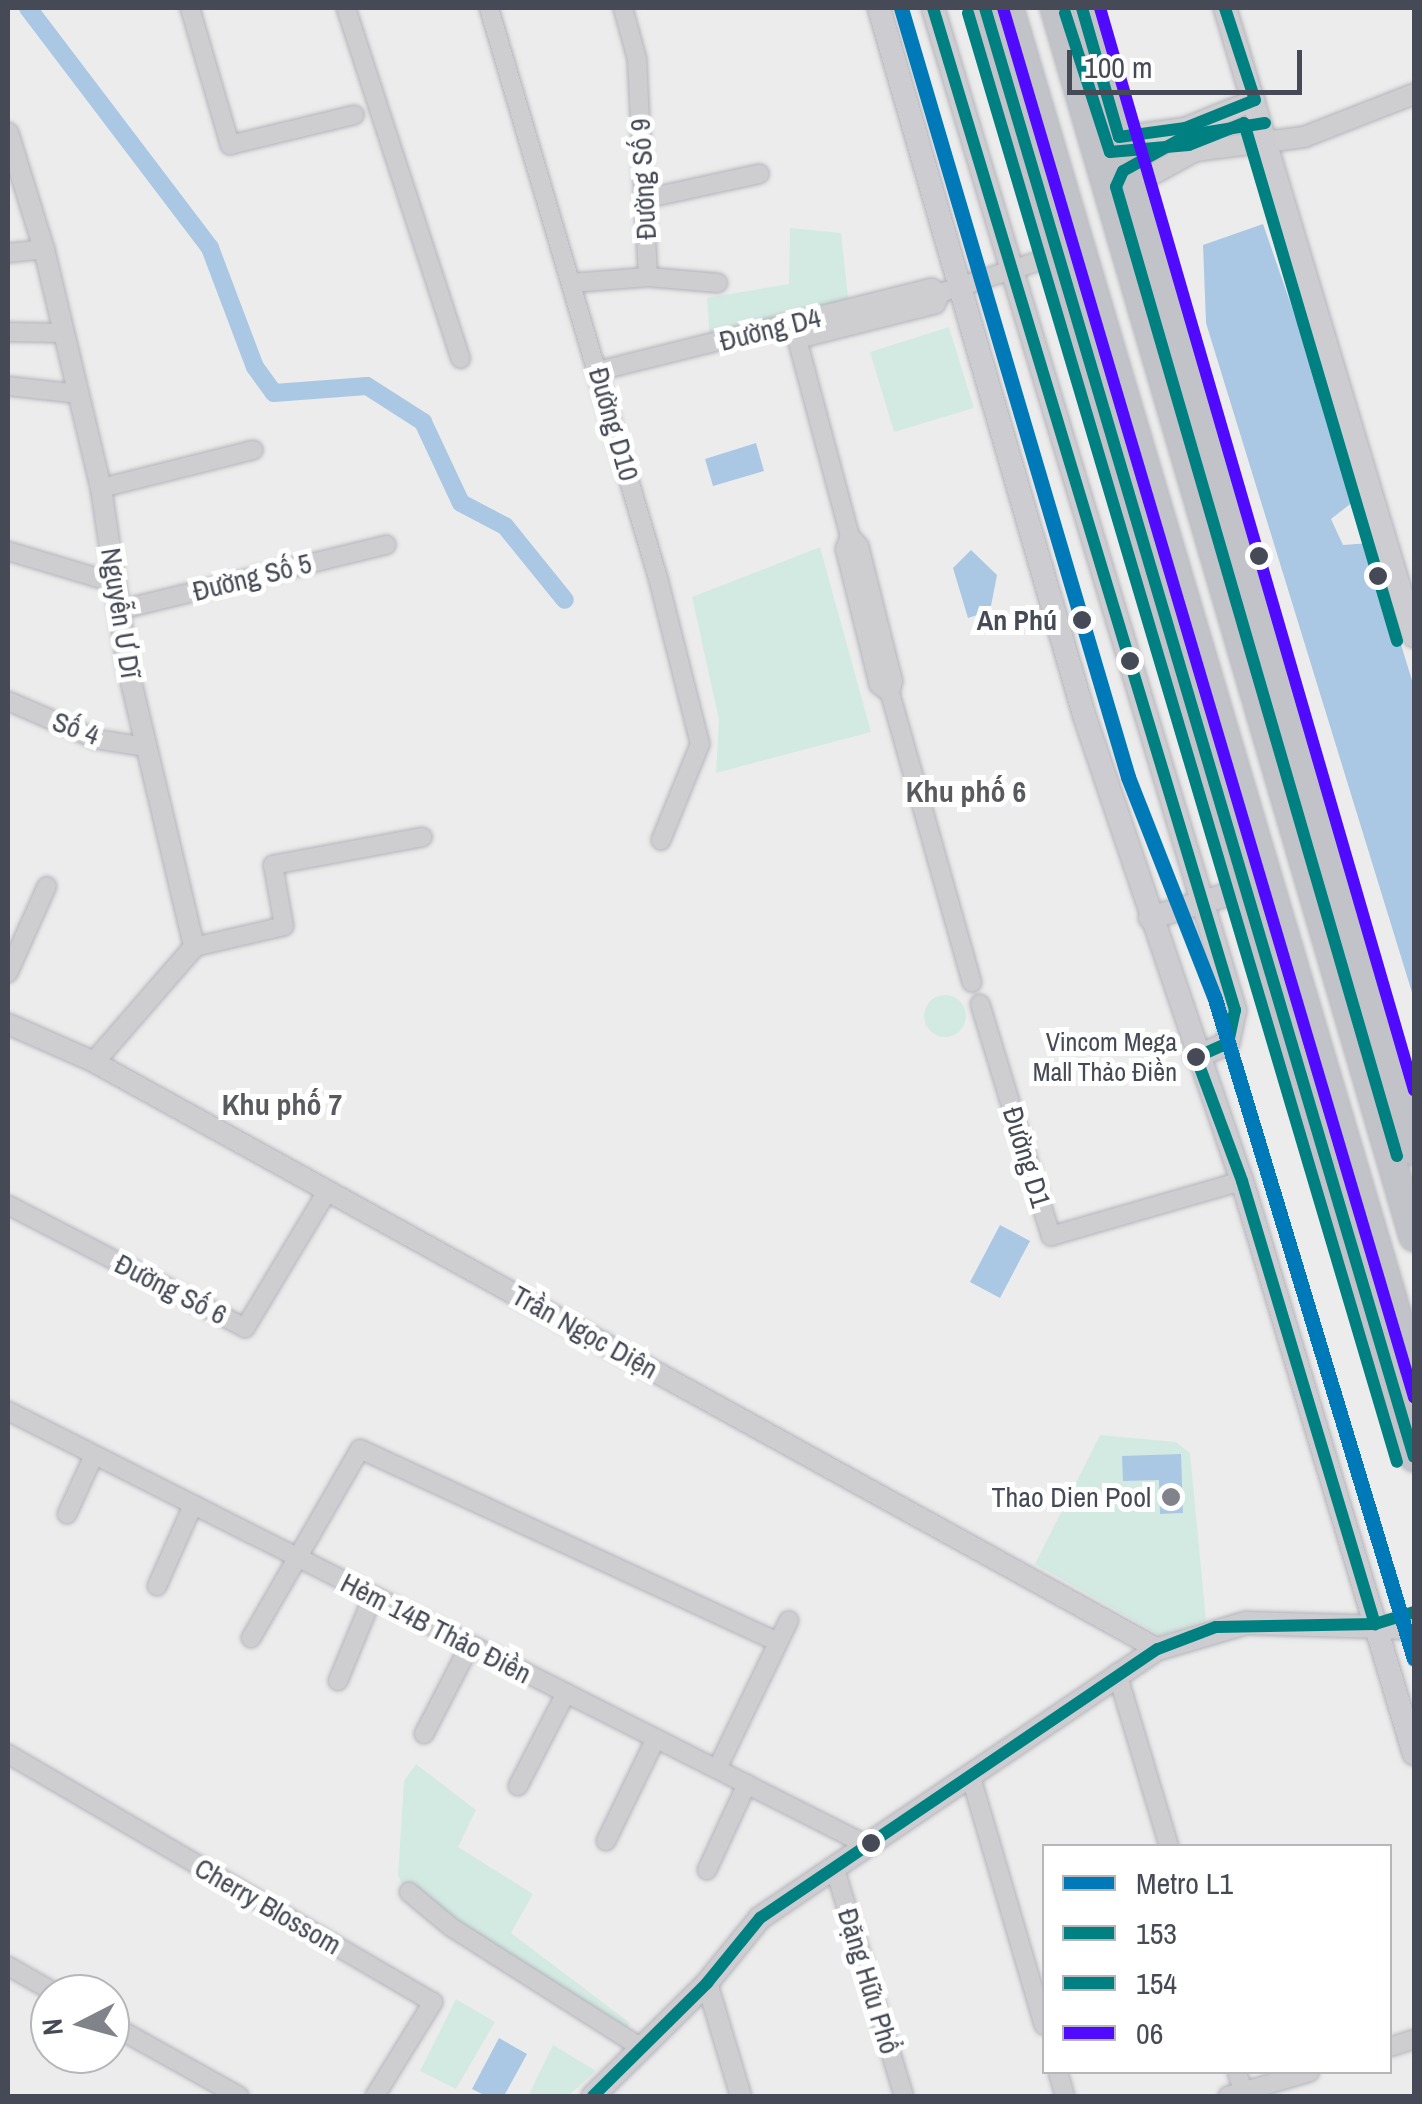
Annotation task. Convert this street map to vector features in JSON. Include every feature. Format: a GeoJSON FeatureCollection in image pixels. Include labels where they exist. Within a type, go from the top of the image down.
{"type":"FeatureCollection","features":[{"type":"Feature","properties":{"kind":"highway"},"geometry":{"type":"LineString","coordinates":[[985,8],[1414,1457]]}},
{"type":"Feature","properties":{"kind":"highway"},"geometry":{"type":"LineString","coordinates":[[1010,8],[1414,1373]]}},
{"type":"Feature","properties":{"kind":"highway"},"geometry":{"type":"LineString","coordinates":[[1055,8],[1414,1238]]}},
{"type":"Feature","properties":{"kind":"highway"},"geometry":{"type":"LineString","coordinates":[[1082,8],[1414,1150]]}},
{"type":"Feature","properties":{"kind":"main road"},"geometry":{"type":"LineString","coordinates":[[879,8],[950,290],[1150,918],[1242,1181],[1414,1754]]}},
{"type":"Feature","properties":{"kind":"main road"},"geometry":{"type":"LineString","coordinates":[[933,8],[1237,1018],[1228,1044],[1196,1057]]}},
{"type":"Feature","properties":{"kind":"main road"},"geometry":{"type":"LineString","coordinates":[[1225,8],[1414,630]]}},
{"type":"Feature","properties":{"kind":"main road"},"geometry":{"type":"LineString","coordinates":[[1150,918],[1246,889]]}},
{"type":"Feature","properties":{"kind":"main road"},"geometry":{"type":"LineString","coordinates":[[1375,1624],[1414,1612]]}},
{"type":"Feature","properties":{"kind":"main road"},"geometry":{"type":"LineString","coordinates":[[593,2096],[707,1983],[760,1918],[1158,1648],[1246,1623],[1414,1628]]}},
{"type":"Feature","properties":{"kind":"street"},"geometry":{"type":"LineString","coordinates":[[190,8],[230,145],[354,115]]}},
{"type":"Feature","properties":{"kind":"street"},"geometry":{"type":"LineString","coordinates":[[346,8],[461,359]]}},
{"type":"Feature","properties":{"kind":"street","name":"Đường D10"},"geometry":{"type":"LineString","coordinates":[[490,8],[598,371],[700,744],[662,840]]}},
{"type":"Feature","properties":{"kind":"street","name":"Đường Số 9"},"geometry":{"type":"LineString","coordinates":[[572,283],[648,278],[638,60],[623,8]]}},
{"type":"Feature","properties":{"kind":"street"},"geometry":{"type":"LineString","coordinates":[[1133,186],[1178,157],[1334,128],[1414,94]]}},
{"type":"Feature","properties":{"kind":"street"},"geometry":{"type":"LineString","coordinates":[[1119,137],[1185,128],[1255,100]]}},
{"type":"Feature","properties":{"kind":"street","name":"Nguyễn Ư Dĩ"},"geometry":{"type":"LineString","coordinates":[[8,133],[44,249],[101,488],[119,610],[146,747],[194,946]]}},
{"type":"Feature","properties":{"kind":"street"},"geometry":{"type":"LineString","coordinates":[[644,199],[759,174]]}},
{"type":"Feature","properties":{"kind":"street"},"geometry":{"type":"LineString","coordinates":[[8,253],[44,249]]}},
{"type":"Feature","properties":{"kind":"street","name":"Đường D4"},"geometry":{"type":"LineString","coordinates":[[598,371],[795,332],[893,306],[936,304],[950,290],[1058,255]]}},
{"type":"Feature","properties":{"kind":"street"},"geometry":{"type":"LineString","coordinates":[[648,278],[718,284]]}},
{"type":"Feature","properties":{"kind":"street"},"geometry":{"type":"LineString","coordinates":[[8,332],[64,333]]}},
{"type":"Feature","properties":{"kind":"street"},"geometry":{"type":"LineString","coordinates":[[795,332],[850,536],[845,550],[879,685],[890,693],[972,983]]}},
{"type":"Feature","properties":{"kind":"street"},"geometry":{"type":"LineString","coordinates":[[8,386],[78,394]]}},
{"type":"Feature","properties":{"kind":"street"},"geometry":{"type":"LineString","coordinates":[[101,488],[253,450]]}},
{"type":"Feature","properties":{"kind":"street","name":"Đường Số 5"},"geometry":{"type":"LineString","coordinates":[[119,610],[386,545]]}},
{"type":"Feature","properties":{"kind":"street"},"geometry":{"type":"LineString","coordinates":[[8,550],[115,582]]}},
{"type":"Feature","properties":{"kind":"street","name":"Số 4"},"geometry":{"type":"LineString","coordinates":[[8,701],[96,738],[146,747]]}},
{"type":"Feature","properties":{"kind":"street"},"geometry":{"type":"LineString","coordinates":[[94,1062],[194,946],[284,926],[273,866],[422,837]]}},
{"type":"Feature","properties":{"kind":"street"},"geometry":{"type":"LineString","coordinates":[[8,973],[47,886]]}},
{"type":"Feature","properties":{"kind":"street","name":"Đường D1"},"geometry":{"type":"LineString","coordinates":[[980,1004],[1052,1236],[1242,1181]]}},
{"type":"Feature","properties":{"kind":"street","name":"Trần Ngọc Diện"},"geometry":{"type":"LineString","coordinates":[[8,1024],[94,1062],[1158,1648]]}},
{"type":"Feature","properties":{"kind":"street","name":"Đường Số 6"},"geometry":{"type":"LineString","coordinates":[[8,1205],[245,1328],[328,1190]]}},
{"type":"Feature","properties":{"kind":"street","name":"Hẻm 14B Thảo Điền"},"geometry":{"type":"LineString","coordinates":[[8,1412],[865,1844]]}},
{"type":"Feature","properties":{"kind":"street"},"geometry":{"type":"LineString","coordinates":[[251,1638],[360,1449],[778,1642]]}},
{"type":"Feature","properties":{"kind":"street"},"geometry":{"type":"LineString","coordinates":[[68,1514],[94,1455]]}},
{"type":"Feature","properties":{"kind":"street"},"geometry":{"type":"LineString","coordinates":[[157,1586],[193,1505]]}},
{"type":"Feature","properties":{"kind":"street"},"geometry":{"type":"LineString","coordinates":[[338,1681],[373,1596]]}},
{"type":"Feature","properties":{"kind":"street"},"geometry":{"type":"LineString","coordinates":[[717,1769],[788,1620]]}},
{"type":"Feature","properties":{"kind":"street"},"geometry":{"type":"LineString","coordinates":[[424,1734],[470,1644]]}},
{"type":"Feature","properties":{"kind":"street"},"geometry":{"type":"LineString","coordinates":[[1117,1674],[1169,1844]]}},
{"type":"Feature","properties":{"kind":"street"},"geometry":{"type":"LineString","coordinates":[[518,1786],[566,1693]]}},
{"type":"Feature","properties":{"kind":"street"},"geometry":{"type":"LineString","coordinates":[[606,1841],[656,1738]]}},
{"type":"Feature","properties":{"kind":"street","name":"Cherry Blossom"},"geometry":{"type":"LineString","coordinates":[[8,1754],[433,2002],[375,2096]]}},
{"type":"Feature","properties":{"kind":"street"},"geometry":{"type":"LineString","coordinates":[[970,1774],[1042,2018]]}},
{"type":"Feature","properties":{"kind":"street"},"geometry":{"type":"LineString","coordinates":[[707,1870],[747,1784]]}},
{"type":"Feature","properties":{"kind":"street","name":"Đặng Hữu Phổ"},"geometry":{"type":"LineString","coordinates":[[834,1866],[904,2096]]}},
{"type":"Feature","properties":{"kind":"street"},"geometry":{"type":"LineString","coordinates":[[409,1892],[451,1927],[640,2047]]}},
{"type":"Feature","properties":{"kind":"street"},"geometry":{"type":"LineString","coordinates":[[8,1966],[30,1979]]}},
{"type":"Feature","properties":{"kind":"street"},"geometry":{"type":"LineString","coordinates":[[707,1983],[741,2096]]}},
{"type":"Feature","properties":{"kind":"street"},"geometry":{"type":"LineString","coordinates":[[130,2035],[239,2096]]}},
{"type":"Feature","properties":{"kind":"street"},"geometry":{"type":"LineString","coordinates":[[1239,2095],[1304,2074]]}},
{"type":"Feature","properties":{"kind":"green space"},"geometry":{"type":"Polygon","coordinates":[[[790,228],[841,233],[849,305],[710,341],[707,298],[789,284],[790,228]]]}},
{"type":"Feature","properties":{"kind":"green space"},"geometry":{"type":"Polygon","coordinates":[[[949,327],[974,408],[894,432],[870,352],[949,327]]]}},
{"type":"Feature","properties":{"kind":"green space"},"geometry":{"type":"Polygon","coordinates":[[[820,547],[871,732],[716,773],[719,720],[692,597],[820,547]]]}},
{"type":"Feature","properties":{"kind":"green space"},"geometry":{"type":"Polygon","coordinates":[[[945,995],[960,1001],[966,1016],[960,1031],[945,1037],[930,1031],[924,1016],[930,1001],[945,995]]]}},
{"type":"Feature","properties":{"kind":"green space"},"geometry":{"type":"Polygon","coordinates":[[[1100,1435],[1176,1442],[1190,1453],[1206,1620],[1160,1635],[1035,1564],[1100,1435]]]}},
{"type":"Feature","properties":{"kind":"green space"},"geometry":{"type":"Polygon","coordinates":[[[416,1764],[476,1810],[458,1847],[533,1894],[511,1933],[630,2023],[622,2034],[407,1896],[398,1875],[404,1781],[416,1764]]]}},
{"type":"Feature","properties":{"kind":"green space"},"geometry":{"type":"Polygon","coordinates":[[[456,1999],[495,2022],[456,2089],[420,2071],[456,1999]]]}},
{"type":"Feature","properties":{"kind":"green space"},"geometry":{"type":"Polygon","coordinates":[[[553,2045],[596,2071],[568,2096],[528,2096],[553,2045]]]}},
{"type":"Feature","properties":{"kind":"water"},"geometry":{"type":"Polygon","coordinates":[[[1263,224],[1358,498],[1331,519],[1343,545],[1370,543],[1414,687],[1414,999],[1206,323],[1203,245],[1263,224]]]}},
{"type":"Feature","properties":{"kind":"water"},"geometry":{"type":"Polygon","coordinates":[[[756,443],[764,471],[713,486],[705,459],[756,443]]]}},
{"type":"Feature","properties":{"kind":"water"},"geometry":{"type":"Polygon","coordinates":[[[971,550],[997,575],[990,611],[968,618],[953,568],[971,550]]]}},
{"type":"Feature","properties":{"kind":"water"},"geometry":{"type":"Polygon","coordinates":[[[1000,1225],[1030,1241],[1000,1298],[970,1282],[1000,1225]]]}},
{"type":"Feature","properties":{"kind":"water","name":"Thao Dien Pool"},"geometry":{"type":"Polygon","coordinates":[[[1181,1454],[1183,1513],[1160,1514],[1159,1480],[1123,1481],[1122,1456],[1181,1454]]]}},
{"type":"Feature","properties":{"kind":"water"},"geometry":{"type":"Polygon","coordinates":[[[499,2038],[527,2054],[504,2096],[486,2096],[472,2089],[499,2038]]]}},
{"type":"Feature","properties":{"kind":"waterway"},"geometry":{"type":"LineString","coordinates":[[28,8],[210,248],[255,367],[274,393],[367,386],[423,422],[461,503],[505,526],[565,600]]}},
{"type":"Feature","properties":{"kind":"metro line","name":"L1"},"geometry":{"type":"LineString","coordinates":[[901,8],[1128,777],[1215,999],[1414,1659]]}},
{"type":"Feature","properties":{"kind":"transit line","name":"153"},"geometry":{"type":"LineString","coordinates":[[933,8],[1235,1010],[1228,1043],[1196,1057],[1242,1181],[1375,1624]]}},
{"type":"Feature","properties":{"kind":"transit line","name":"153"},"geometry":{"type":"LineString","coordinates":[[985,8],[1414,1457]]}},
{"type":"Feature","properties":{"kind":"transit line","name":"06"},"geometry":{"type":"LineString","coordinates":[[1003,8],[1414,1397]]}},
{"type":"Feature","properties":{"kind":"transit line","name":"153"},"geometry":{"type":"LineString","coordinates":[[1082,8],[1119,137],[1185,128],[1255,100],[1225,8]]}},
{"type":"Feature","properties":{"kind":"transit line","name":"06"},"geometry":{"type":"LineString","coordinates":[[1100,8],[1414,1090]]}},
{"type":"Feature","properties":{"kind":"transit line","name":"154"},"geometry":{"type":"LineString","coordinates":[[968,13],[1397,1462]]}},
{"type":"Feature","properties":{"kind":"transit line","name":"154"},"geometry":{"type":"LineString","coordinates":[[1065,13],[1110,152],[1189,145],[1244,123],[1397,641]]}},
{"type":"Feature","properties":{"kind":"transit line","name":"154"},"geometry":{"type":"LineString","coordinates":[[1265,123],[1188,135],[1123,171],[1116,187],[1397,1156]]}},
{"type":"Feature","properties":{"kind":"transit line","name":"153"},"geometry":{"type":"LineString","coordinates":[[593,2096],[707,1983],[760,1918],[1158,1649],[1216,1627],[1375,1624],[1414,1612]]}},
{"type":"Feature","properties":{"kind":"place","name":"An Phú"},"geometry":{"type":"Point","coordinates":[1082,620]}},
{"type":"Feature","properties":{"kind":"place","name":"Vincom Mega Mall Thảo Điền"},"geometry":{"type":"Point","coordinates":[1196,1057]}},
{"type":"Feature","properties":{"kind":"place","name":"Thao Dien Pool"},"geometry":{"type":"Point","coordinates":[1171,1497]}},
{"type":"Feature","properties":{"kind":"district","name":"Khu phố 6"},"geometry":{"type":"Point","coordinates":[966,791]}},
{"type":"Feature","properties":{"kind":"district","name":"Khu phố 7"},"geometry":{"type":"Point","coordinates":[282,1104]}}]}
